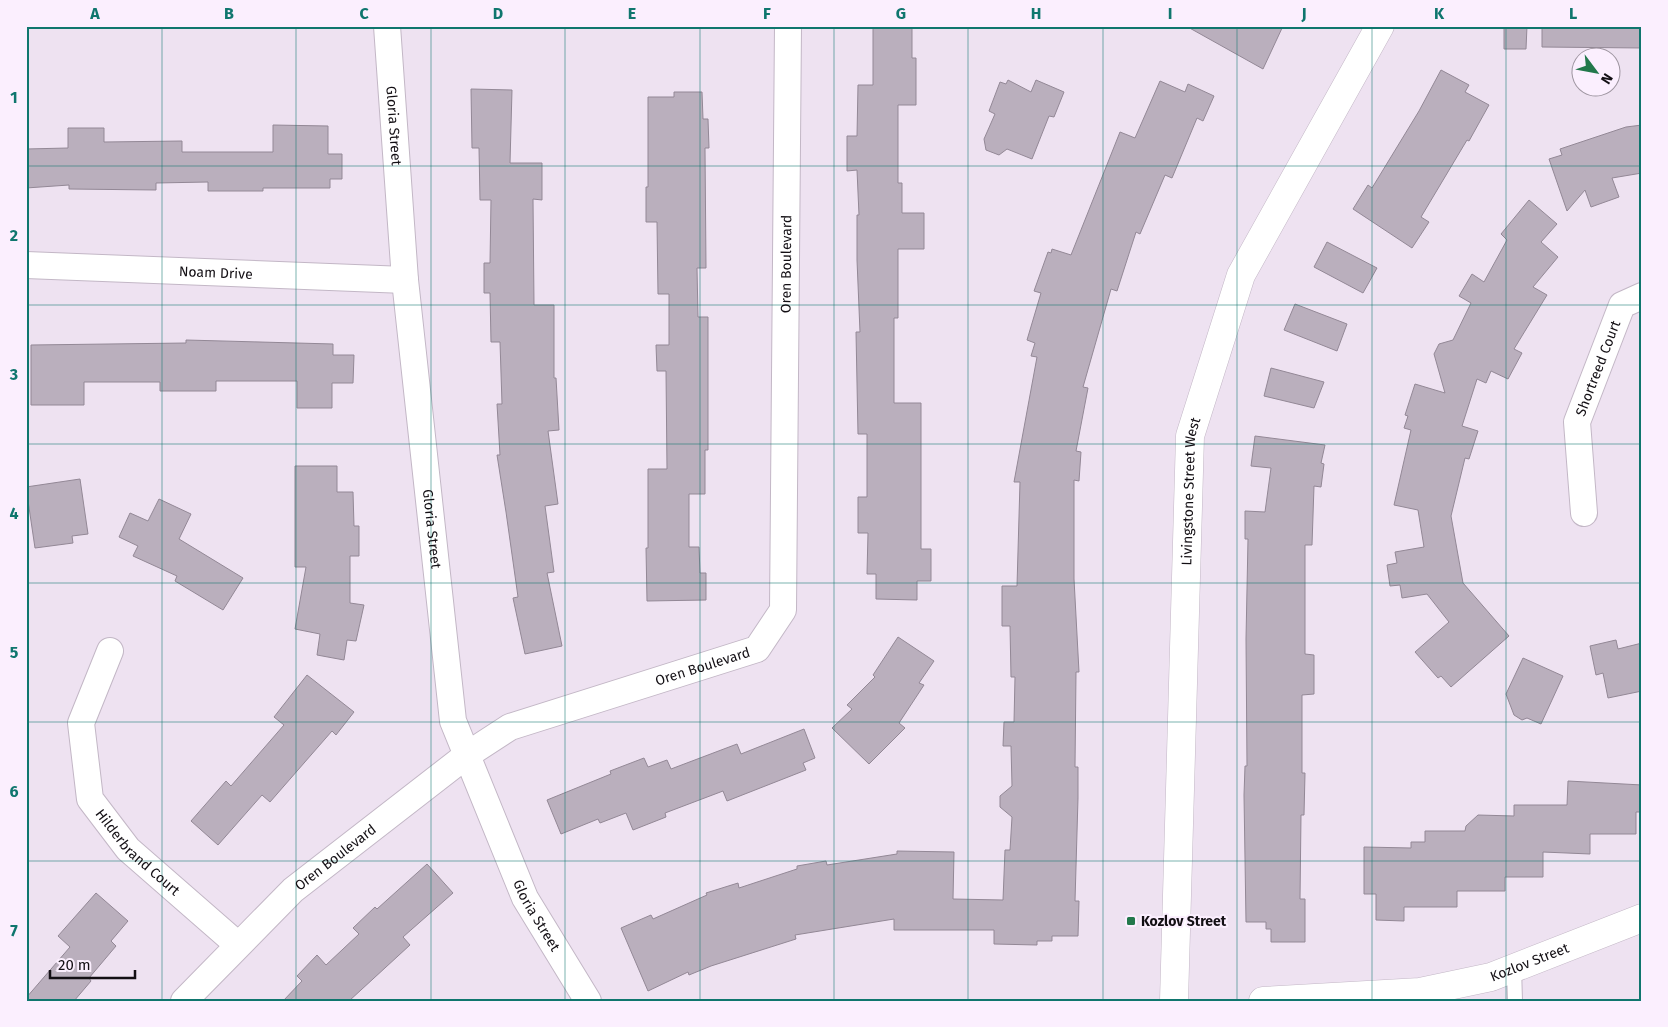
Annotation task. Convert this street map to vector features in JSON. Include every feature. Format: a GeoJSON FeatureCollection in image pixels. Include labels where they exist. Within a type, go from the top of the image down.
{"type":"FeatureCollection","features":[{"type":"Feature","properties":{"kind":"street","name":"Gloria Street"},"geometry":{"type":"LineString","coordinates":[[387,26],[405,280],[454,721],[525,898],[588,1001]]}},
{"type":"Feature","properties":{"kind":"street","name":"Oren Boulevard"},"geometry":{"type":"LineString","coordinates":[[184,1001],[293,890],[467,755],[510,727],[757,649],[783,610],[788,26]]}},
{"type":"Feature","properties":{"kind":"street","name":"Livingstone Street West"},"geometry":{"type":"LineString","coordinates":[[1174,1001],[1190,436],[1241,275],[1380,26]]}},
{"type":"Feature","properties":{"kind":"street","name":"Noam Drive"},"geometry":{"type":"LineString","coordinates":[[26,265],[405,280]]}},
{"type":"Feature","properties":{"kind":"street","name":"Shortreed Court"},"geometry":{"type":"LineString","coordinates":[[1584,513],[1577,422],[1622,304],[1642,296]]}},
{"type":"Feature","properties":{"kind":"street","name":"Hilderbrand Court"},"geometry":{"type":"LineString","coordinates":[[110,651],[81,723],[90,799],[128,849],[238,945]]}},
{"type":"Feature","properties":{"kind":"street","name":"Kozlov Street"},"geometry":{"type":"LineString","coordinates":[[1263,1001],[1420,992],[1491,977],[1642,918]]}},
{"type":"Feature","properties":{"kind":"lane"},"geometry":{"type":"LineString","coordinates":[[1514,968],[1515,1001]]}},
{"type":"Feature","properties":{"kind":"building"},"geometry":{"type":"Polygon","coordinates":[[[873,26],[912,26],[912,58],[916,58],[916,105],[898,105],[898,183],[902,183],[902,213],[924,213],[924,249],[898,249],[898,318],[894,318],[894,403],[921,403],[921,549],[931,549],[931,581],[917,581],[917,600],[876,599],[876,574],[867,574],[868,533],[858,533],[858,497],[867,497],[867,434],[858,434],[856,332],[860,332],[857,260],[857,215],[859,215],[857,170],[847,171],[847,136],[857,136],[858,85],[873,85],[873,26]]]}},
{"type":"Feature","properties":{"kind":"building"},"geometry":{"type":"Polygon","coordinates":[[[1186,26],[1283,26],[1263,69],[1186,26]]]}},
{"type":"Feature","properties":{"kind":"building"},"geometry":{"type":"Polygon","coordinates":[[[1504,26],[1527,26],[1526,49],[1504,49],[1504,26]]]}},
{"type":"Feature","properties":{"kind":"building"},"geometry":{"type":"Polygon","coordinates":[[[1542,26],[1642,26],[1642,48],[1542,47],[1542,26]]]}},
{"type":"Feature","properties":{"kind":"building"},"geometry":{"type":"Polygon","coordinates":[[[1441,70],[1469,85],[1465,92],[1489,105],[1469,141],[1467,140],[1421,217],[1429,222],[1412,248],[1353,209],[1368,185],[1372,188],[1419,111],[1441,70]]]}},
{"type":"Feature","properties":{"kind":"building"},"geometry":{"type":"Polygon","coordinates":[[[1008,80],[1031,92],[1036,80],[1064,92],[1054,117],[1049,116],[1032,159],[1007,149],[999,155],[986,150],[984,139],[995,114],[989,111],[1000,82],[1006,84],[1008,80]]]}},
{"type":"Feature","properties":{"kind":"building"},"geometry":{"type":"Polygon","coordinates":[[[1160,81],[1185,92],[1188,84],[1214,96],[1203,121],[1197,118],[1172,178],[1165,175],[1140,234],[1136,232],[1117,291],[1111,289],[1083,387],[1088,388],[1076,451],[1081,452],[1079,481],[1074,480],[1074,579],[1079,672],[1076,672],[1075,767],[1078,767],[1075,901],[1079,901],[1078,936],[1052,936],[1052,941],[1037,941],[1037,945],[994,944],[994,930],[894,930],[894,919],[795,935],[796,939],[711,966],[689,975],[688,972],[648,991],[621,928],[651,915],[653,919],[707,895],[706,893],[738,883],[739,888],[797,869],[797,866],[826,861],[827,865],[897,854],[897,851],[954,852],[953,899],[1003,900],[1005,850],[1010,850],[1012,817],[1000,807],[1000,796],[1012,786],[1011,746],[1003,746],[1004,722],[1014,722],[1015,677],[1011,677],[1010,626],[1002,626],[1002,586],[1017,586],[1020,482],[1014,482],[1037,357],[1031,356],[1035,343],[1027,340],[1041,293],[1034,291],[1048,252],[1051,253],[1052,249],[1071,255],[1120,132],[1135,138],[1160,81]]]}},
{"type":"Feature","properties":{"kind":"building"},"geometry":{"type":"Polygon","coordinates":[[[471,89],[512,90],[510,163],[542,163],[542,200],[533,199],[534,305],[554,305],[554,378],[556,378],[559,430],[548,431],[558,504],[545,506],[554,572],[547,573],[562,646],[525,654],[513,598],[518,597],[497,455],[500,455],[497,404],[502,404],[500,342],[491,342],[490,293],[484,293],[484,263],[490,263],[491,200],[480,200],[479,148],[472,148],[471,89]]]}},
{"type":"Feature","properties":{"kind":"building"},"geometry":{"type":"Polygon","coordinates":[[[674,92],[702,92],[703,119],[708,119],[709,148],[705,148],[706,268],[697,268],[698,317],[708,317],[708,450],[705,450],[705,494],[689,494],[689,547],[699,547],[700,573],[706,573],[706,600],[647,601],[648,469],[667,469],[666,371],[657,371],[656,345],[669,345],[669,294],[658,294],[657,222],[646,222],[648,97],[674,97],[674,92]]]}},
{"type":"Feature","properties":{"kind":"building"},"geometry":{"type":"Polygon","coordinates":[[[273,125],[328,126],[328,154],[342,154],[342,179],[330,179],[330,188],[263,188],[263,191],[208,191],[208,182],[156,183],[156,190],[69,189],[69,185],[26,188],[26,149],[68,148],[68,128],[104,128],[104,142],[182,141],[182,152],[273,152],[273,125]]]}},
{"type":"Feature","properties":{"kind":"building"},"geometry":{"type":"Polygon","coordinates":[[[1642,125],[1642,173],[1612,178],[1619,197],[1591,207],[1585,190],[1567,211],[1549,159],[1562,155],[1560,149],[1626,127],[1642,125]]]}},
{"type":"Feature","properties":{"kind":"building"},"geometry":{"type":"Polygon","coordinates":[[[1529,200],[1557,224],[1541,242],[1558,257],[1533,287],[1547,295],[1514,349],[1522,353],[1508,379],[1491,371],[1486,383],[1477,379],[1462,426],[1478,431],[1469,459],[1465,458],[1451,516],[1463,583],[1509,636],[1451,687],[1441,676],[1438,678],[1415,652],[1449,622],[1427,594],[1402,598],[1400,585],[1390,586],[1387,565],[1397,563],[1395,552],[1424,547],[1418,510],[1394,505],[1411,430],[1404,428],[1408,416],[1405,415],[1415,384],[1445,393],[1434,354],[1439,344],[1453,340],[1471,303],[1459,296],[1472,274],[1484,282],[1507,240],[1501,234],[1529,200]]]}},
{"type":"Feature","properties":{"kind":"building"},"geometry":{"type":"Polygon","coordinates":[[[1327,242],[1377,268],[1363,293],[1314,267],[1327,242]]]}},
{"type":"Feature","properties":{"kind":"building"},"geometry":{"type":"Polygon","coordinates":[[[1295,304],[1347,324],[1337,351],[1284,330],[1295,304]]]}},
{"type":"Feature","properties":{"kind":"building"},"geometry":{"type":"Polygon","coordinates":[[[186,340],[333,344],[333,355],[354,355],[353,383],[332,383],[332,408],[297,408],[297,381],[216,381],[216,391],[160,391],[160,382],[84,382],[84,405],[31,405],[31,345],[186,343],[186,340]]]}},
{"type":"Feature","properties":{"kind":"building"},"geometry":{"type":"Polygon","coordinates":[[[1271,368],[1324,382],[1314,408],[1264,396],[1271,368]]]}},
{"type":"Feature","properties":{"kind":"building"},"geometry":{"type":"Polygon","coordinates":[[[1255,436],[1325,445],[1321,463],[1324,464],[1321,487],[1314,486],[1312,545],[1305,545],[1305,654],[1314,655],[1314,694],[1302,695],[1302,773],[1305,773],[1304,815],[1301,815],[1300,899],[1305,899],[1305,942],[1271,942],[1271,929],[1266,929],[1266,922],[1246,922],[1244,795],[1245,766],[1247,766],[1246,639],[1248,539],[1245,539],[1245,511],[1265,512],[1271,468],[1251,466],[1255,436]]]}},
{"type":"Feature","properties":{"kind":"building"},"geometry":{"type":"Polygon","coordinates":[[[295,466],[337,466],[337,492],[353,492],[354,526],[359,526],[359,556],[350,556],[350,603],[364,605],[356,641],[347,640],[344,660],[317,655],[320,634],[295,629],[306,567],[295,567],[295,466]]]}},
{"type":"Feature","properties":{"kind":"building"},"geometry":{"type":"Polygon","coordinates":[[[80,479],[88,534],[72,536],[73,543],[35,548],[26,487],[80,479]]]}},
{"type":"Feature","properties":{"kind":"building"},"geometry":{"type":"Polygon","coordinates":[[[159,499],[191,514],[179,539],[243,578],[223,610],[175,581],[177,576],[133,556],[138,546],[119,537],[130,513],[148,521],[159,499]]]}},
{"type":"Feature","properties":{"kind":"building"},"geometry":{"type":"Polygon","coordinates":[[[898,637],[934,661],[919,683],[924,685],[899,723],[905,728],[869,764],[832,728],[852,709],[847,705],[875,677],[873,675],[898,637]]]}},
{"type":"Feature","properties":{"kind":"building"},"geometry":{"type":"Polygon","coordinates":[[[1616,640],[1618,649],[1642,643],[1642,691],[1608,698],[1603,673],[1596,675],[1590,646],[1616,640]]]}},
{"type":"Feature","properties":{"kind":"building"},"geometry":{"type":"Polygon","coordinates":[[[1523,658],[1563,676],[1541,724],[1527,718],[1522,720],[1514,715],[1506,694],[1523,658]]]}},
{"type":"Feature","properties":{"kind":"building"},"geometry":{"type":"Polygon","coordinates":[[[307,675],[354,712],[336,735],[332,731],[270,802],[262,795],[218,845],[191,821],[226,781],[231,786],[284,725],[274,717],[307,675]]]}},
{"type":"Feature","properties":{"kind":"building"},"geometry":{"type":"Polygon","coordinates":[[[804,729],[815,758],[803,763],[806,770],[727,801],[723,791],[665,813],[666,817],[633,830],[626,813],[600,823],[598,819],[561,834],[547,800],[611,774],[610,771],[644,758],[648,767],[667,760],[671,769],[737,744],[741,754],[804,729]]]}},
{"type":"Feature","properties":{"kind":"building"},"geometry":{"type":"Polygon","coordinates":[[[1568,781],[1642,785],[1642,812],[1636,812],[1636,834],[1590,834],[1590,854],[1543,852],[1543,877],[1505,877],[1505,891],[1457,891],[1457,907],[1404,907],[1404,921],[1376,920],[1376,894],[1364,894],[1364,847],[1411,848],[1411,842],[1425,842],[1425,831],[1465,831],[1466,826],[1478,815],[1514,816],[1514,805],[1567,805],[1568,781]]]}},
{"type":"Feature","properties":{"kind":"building"},"geometry":{"type":"Polygon","coordinates":[[[427,864],[453,893],[403,937],[410,945],[349,1001],[283,1001],[302,981],[297,976],[317,955],[326,965],[359,934],[353,928],[427,864]]]}},
{"type":"Feature","properties":{"kind":"building"},"geometry":{"type":"Polygon","coordinates":[[[96,893],[128,921],[111,941],[116,946],[89,978],[91,981],[74,1001],[26,1001],[26,998],[70,947],[58,936],[96,893]]]}},
{"type":"Feature","properties":{"kind":"place","name":"Kozlov Street"},"geometry":{"type":"Point","coordinates":[1131,921]}}]}
